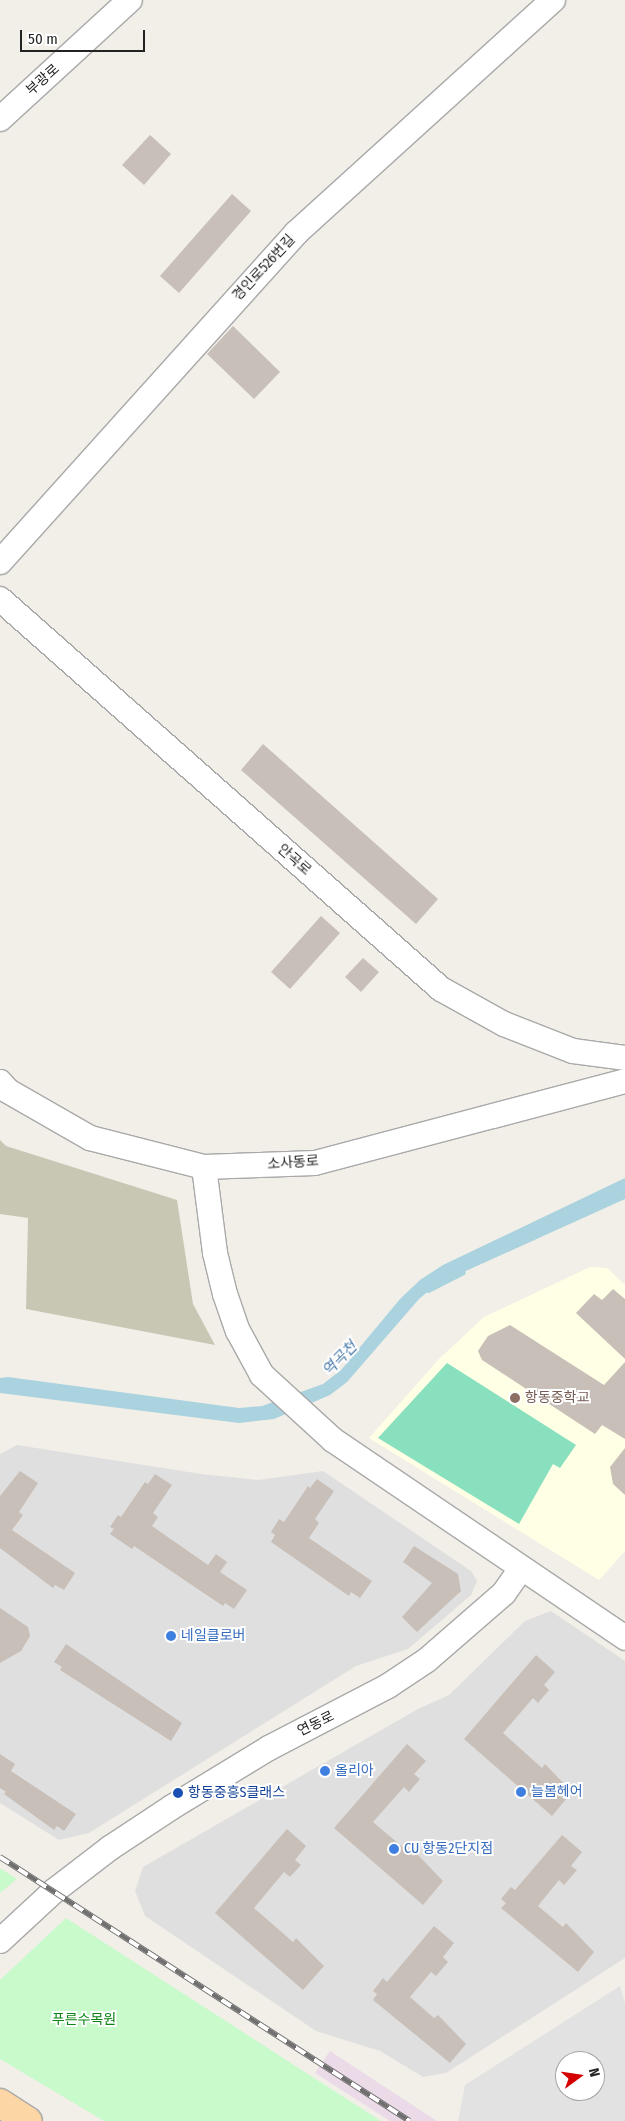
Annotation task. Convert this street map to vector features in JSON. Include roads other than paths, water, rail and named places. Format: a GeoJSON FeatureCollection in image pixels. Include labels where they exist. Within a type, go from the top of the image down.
{"type":"FeatureCollection","features":[{"type":"Feature","properties":{"kind":"main road"},"geometry":{"type":"LineString","coordinates":[[0,2103],[28,2121]]}},
{"type":"Feature","properties":{"kind":"street","name":"부광로"},"geometry":{"type":"LineString","coordinates":[[0,119],[130,0]]}},
{"type":"Feature","properties":{"kind":"street","name":"경인로526번길"},"geometry":{"type":"LineString","coordinates":[[0,562],[296,233],[543,3]]}},
{"type":"Feature","properties":{"kind":"street","name":"안곡로"},"geometry":{"type":"LineString","coordinates":[[0,599],[441,989],[504,1024],[573,1051],[625,1058]]}},
{"type":"Feature","properties":{"kind":"street","name":"소사동로"},"geometry":{"type":"LineString","coordinates":[[0,1082],[8,1091],[90,1138],[204,1167],[315,1163],[625,1081]]}},
{"type":"Feature","properties":{"kind":"street"},"geometry":{"type":"LineString","coordinates":[[204,1167],[223,1286],[238,1331],[262,1375],[333,1440],[625,1638]]}},
{"type":"Feature","properties":{"kind":"street","name":"연동로"},"geometry":{"type":"LineString","coordinates":[[0,1940],[54,1891],[156,1818],[269,1748],[338,1714],[427,1660],[504,1593],[521,1569]]}},
{"type":"Feature","properties":{"kind":"water"},"geometry":{"type":"Polygon","coordinates":[[[625,1178],[625,1199],[437,1284],[419,1299],[347,1382],[330,1395],[274,1419],[239,1423],[0,1393],[0,1378],[8,1377],[239,1408],[262,1406],[323,1384],[341,1370],[400,1299],[420,1280],[443,1265],[625,1178]]]}},
{"type":"Feature","properties":{"kind":"waterway","name":"역곡천"},"geometry":{"type":"LineString","coordinates":[[428,1290],[463,1272]]}},
{"type":"Feature","properties":{"kind":"railway"},"geometry":{"type":"LineString","coordinates":[[0,1857],[409,2121]]}},
{"type":"Feature","properties":{"kind":"place","name":"항동중학교"},"geometry":{"type":"Point","coordinates":[515,1398]}},
{"type":"Feature","properties":{"kind":"place","name":"네일클로버"},"geometry":{"type":"Point","coordinates":[171,1636]}},
{"type":"Feature","properties":{"kind":"place","name":"올리아"},"geometry":{"type":"Point","coordinates":[325,1771]}},
{"type":"Feature","properties":{"kind":"place","name":"늘봄헤어"},"geometry":{"type":"Point","coordinates":[521,1792]}},
{"type":"Feature","properties":{"kind":"place","name":"항동중흥S클래스"},"geometry":{"type":"Point","coordinates":[178,1793]}},
{"type":"Feature","properties":{"kind":"place","name":"CU 항동2단지점"},"geometry":{"type":"Point","coordinates":[394,1849]}},
{"type":"Feature","properties":{"kind":"park label","name":"푸른수목원"},"geometry":{"type":"Point","coordinates":[84,2020]}}]}
